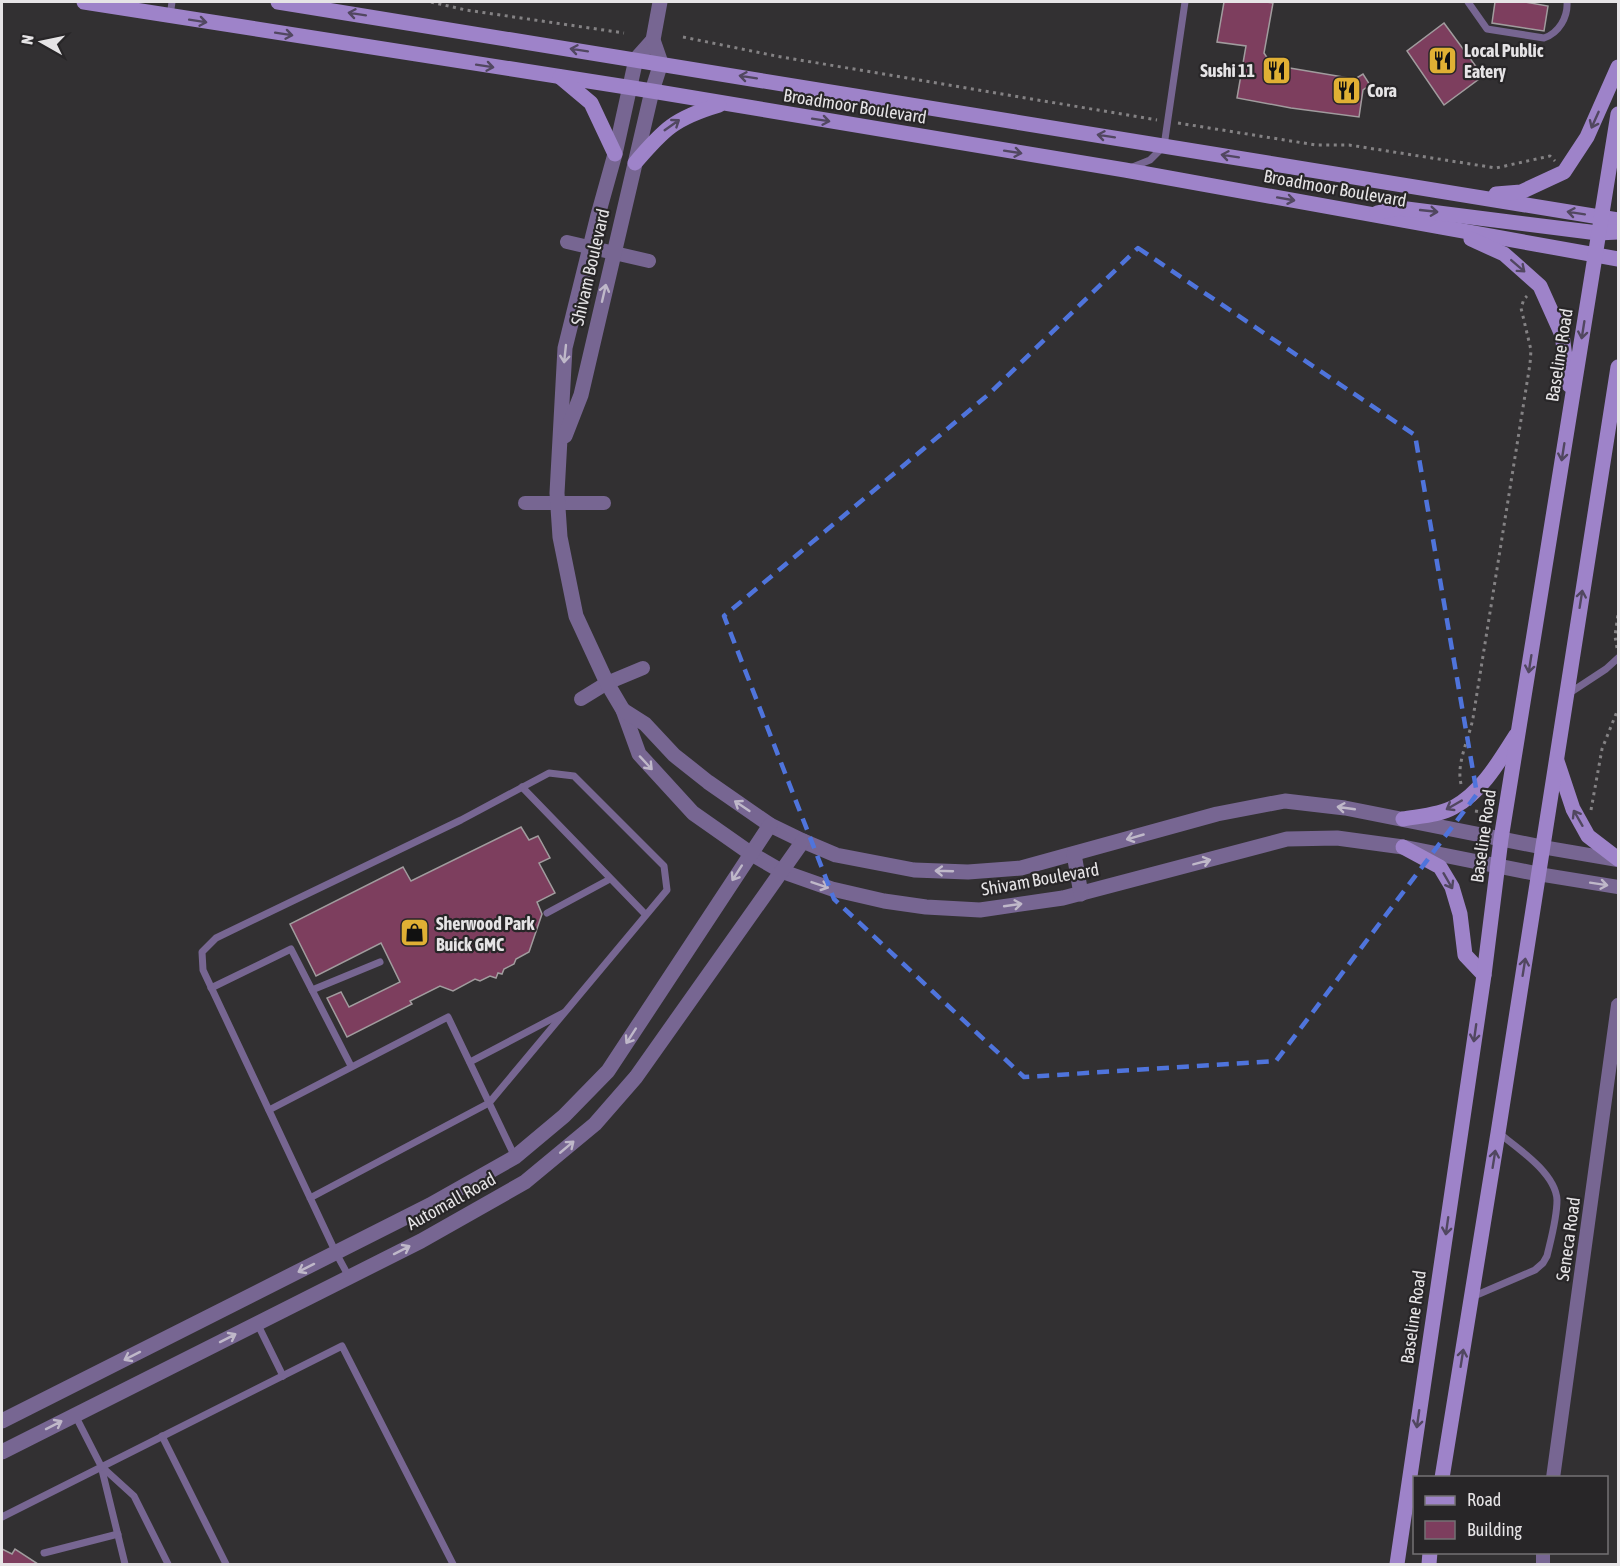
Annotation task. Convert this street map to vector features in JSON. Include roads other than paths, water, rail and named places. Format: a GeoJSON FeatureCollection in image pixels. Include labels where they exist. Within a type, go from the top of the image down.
{"type":"FeatureCollection","features":[{"type":"Feature","properties":{"kind":"main road","name":"Broadmoor Boulevard"},"geometry":{"type":"LineString","coordinates":[[84,2],[171,9],[560,77],[1125,170],[1618,259]]}},
{"type":"Feature","properties":{"kind":"main road","name":"Broadmoor Boulevard"},"geometry":{"type":"LineString","coordinates":[[278,2],[325,5],[636,59],[1618,220]]}},
{"type":"Feature","properties":{"kind":"main road"},"geometry":{"type":"LineString","coordinates":[[1474,196],[1521,192],[1564,172],[1587,137],[1618,66]]}},
{"type":"Feature","properties":{"kind":"main road"},"geometry":{"type":"LineString","coordinates":[[560,77],[591,103],[615,154]]}},
{"type":"Feature","properties":{"kind":"main road"},"geometry":{"type":"LineString","coordinates":[[635,163],[658,136],[677,121],[722,104]]}},
{"type":"Feature","properties":{"kind":"main road","name":"Baseline Road"},"geometry":{"type":"LineString","coordinates":[[1397,1564],[1484,975],[1501,839],[1618,114]]}},
{"type":"Feature","properties":{"kind":"main road"},"geometry":{"type":"LineString","coordinates":[[1371,214],[1399,208],[1598,233],[1618,232]]}},
{"type":"Feature","properties":{"kind":"main road"},"geometry":{"type":"LineString","coordinates":[[1449,229],[1504,254],[1540,286],[1562,334],[1572,401]]}},
{"type":"Feature","properties":{"kind":"main road"},"geometry":{"type":"LineString","coordinates":[[1442,1476],[1618,367]]}},
{"type":"Feature","properties":{"kind":"main road"},"geometry":{"type":"LineString","coordinates":[[1610,418],[1618,402]]}},
{"type":"Feature","properties":{"kind":"main road"},"geometry":{"type":"LineString","coordinates":[[1403,819],[1455,807],[1473,792],[1494,769],[1519,730]]}},
{"type":"Feature","properties":{"kind":"main road"},"geometry":{"type":"LineString","coordinates":[[1556,756],[1573,808],[1588,836],[1618,859]]}},
{"type":"Feature","properties":{"kind":"main road"},"geometry":{"type":"LineString","coordinates":[[1403,847],[1440,867],[1452,887],[1460,914],[1465,955],[1484,975]]}},
{"type":"Feature","properties":{"kind":"street"},"geometry":{"type":"LineString","coordinates":[[660,2],[653,40],[661,63]]}},
{"type":"Feature","properties":{"kind":"street"},"geometry":{"type":"LineString","coordinates":[[636,59],[653,40]]}},
{"type":"Feature","properties":{"kind":"street","name":"Shivam Boulevard"},"geometry":{"type":"LineString","coordinates":[[636,59],[615,154],[565,348],[557,502],[560,537],[576,616],[607,683],[623,710],[639,754],[693,813],[750,853],[782,871],[853,894],[884,901],[980,910],[1081,894],[1287,838],[1337,838],[1403,847],[1538,874]]}},
{"type":"Feature","properties":{"kind":"street","name":"Shivam Boulevard"},"geometry":{"type":"LineString","coordinates":[[560,450],[581,395],[652,91],[661,63]]}},
{"type":"Feature","properties":{"kind":"street"},"geometry":{"type":"LineString","coordinates":[[567,242],[649,261]]}},
{"type":"Feature","properties":{"kind":"street"},"geometry":{"type":"LineString","coordinates":[[525,503],[604,503]]}},
{"type":"Feature","properties":{"kind":"street"},"geometry":{"type":"LineString","coordinates":[[581,699],[607,683],[643,668]]}},
{"type":"Feature","properties":{"kind":"street","name":"Shivam Boulevard"},"geometry":{"type":"LineString","coordinates":[[623,710],[645,724],[674,755],[708,782],[770,825],[802,842],[836,855],[914,870],[969,872],[1021,868],[1217,814],[1285,801],[1345,808],[1542,847]]}},
{"type":"Feature","properties":{"kind":"street","name":"Automall Road"},"geometry":{"type":"LineString","coordinates":[[2,1421],[430,1205],[515,1156],[564,1116],[608,1071],[770,825]]}},
{"type":"Feature","properties":{"kind":"street","name":"Automall Road"},"geometry":{"type":"LineString","coordinates":[[2,1452],[420,1241],[525,1182],[595,1124],[636,1077],[802,842]]}},
{"type":"Feature","properties":{"kind":"street"},"geometry":{"type":"LineString","coordinates":[[1542,847],[1618,859]]}},
{"type":"Feature","properties":{"kind":"street"},"geometry":{"type":"LineString","coordinates":[[1074,854],[1081,894]]}},
{"type":"Feature","properties":{"kind":"street"},"geometry":{"type":"LineString","coordinates":[[1538,874],[1618,887]]}},
{"type":"Feature","properties":{"kind":"street","name":"Seneca Road"},"geometry":{"type":"LineString","coordinates":[[1553,1476],[1618,1005]]}},
{"type":"Feature","properties":{"kind":"lane"},"geometry":{"type":"LineString","coordinates":[[1125,170],[1150,160],[1164,146],[1185,2]]}},
{"type":"Feature","properties":{"kind":"lane"},"geometry":{"type":"LineString","coordinates":[[1468,2],[1487,28],[1544,38],[1552,36],[1565,19],[1568,10],[1567,2]]}},
{"type":"Feature","properties":{"kind":"lane"},"geometry":{"type":"LineString","coordinates":[[1566,695],[1606,669],[1618,658]]}},
{"type":"Feature","properties":{"kind":"lane"},"geometry":{"type":"LineString","coordinates":[[310,1198],[489,1103],[667,890],[664,866],[574,776],[549,773],[461,820],[216,938],[202,952],[202,970],[336,1253],[349,1277]]}},
{"type":"Feature","properties":{"kind":"lane"},"geometry":{"type":"LineString","coordinates":[[522,787],[645,914]]}},
{"type":"Feature","properties":{"kind":"lane"},"geometry":{"type":"LineString","coordinates":[[548,913],[610,879]]}},
{"type":"Feature","properties":{"kind":"lane"},"geometry":{"type":"LineString","coordinates":[[211,988],[291,949],[351,1066]]}},
{"type":"Feature","properties":{"kind":"lane"},"geometry":{"type":"LineString","coordinates":[[312,990],[380,962]]}},
{"type":"Feature","properties":{"kind":"lane"},"geometry":{"type":"LineString","coordinates":[[470,1062],[566,1012]]}},
{"type":"Feature","properties":{"kind":"lane"},"geometry":{"type":"LineString","coordinates":[[269,1110],[448,1017],[515,1156]]}},
{"type":"Feature","properties":{"kind":"lane"},"geometry":{"type":"LineString","coordinates":[[1472,1297],[1535,1270],[1544,1263],[1557,1203],[1556,1193],[1546,1176],[1529,1157],[1498,1133]]}},
{"type":"Feature","properties":{"kind":"lane"},"geometry":{"type":"LineString","coordinates":[[257,1323],[284,1376]]}},
{"type":"Feature","properties":{"kind":"lane"},"geometry":{"type":"LineString","coordinates":[[2,1517],[342,1346],[453,1564]]}},
{"type":"Feature","properties":{"kind":"lane"},"geometry":{"type":"LineString","coordinates":[[75,1415],[101,1466],[125,1564]]}},
{"type":"Feature","properties":{"kind":"lane"},"geometry":{"type":"LineString","coordinates":[[162,1436],[226,1564]]}},
{"type":"Feature","properties":{"kind":"lane"},"geometry":{"type":"LineString","coordinates":[[101,1466],[134,1496],[168,1564]]}},
{"type":"Feature","properties":{"kind":"lane"},"geometry":{"type":"LineString","coordinates":[[44,1552],[118,1534]]}},
{"type":"Feature","properties":{"kind":"place","name":"Local Public Eatery"},"geometry":{"type":"Point","coordinates":[1443,60]}},
{"type":"Feature","properties":{"kind":"place","name":"Sushi 11"},"geometry":{"type":"Point","coordinates":[1276,70]}},
{"type":"Feature","properties":{"kind":"place","name":"Cora"},"geometry":{"type":"Point","coordinates":[1346,90]}},
{"type":"Feature","properties":{"kind":"place","name":"Sherwood Park Buick GMC"},"geometry":{"type":"Point","coordinates":[415,933]}}]}
